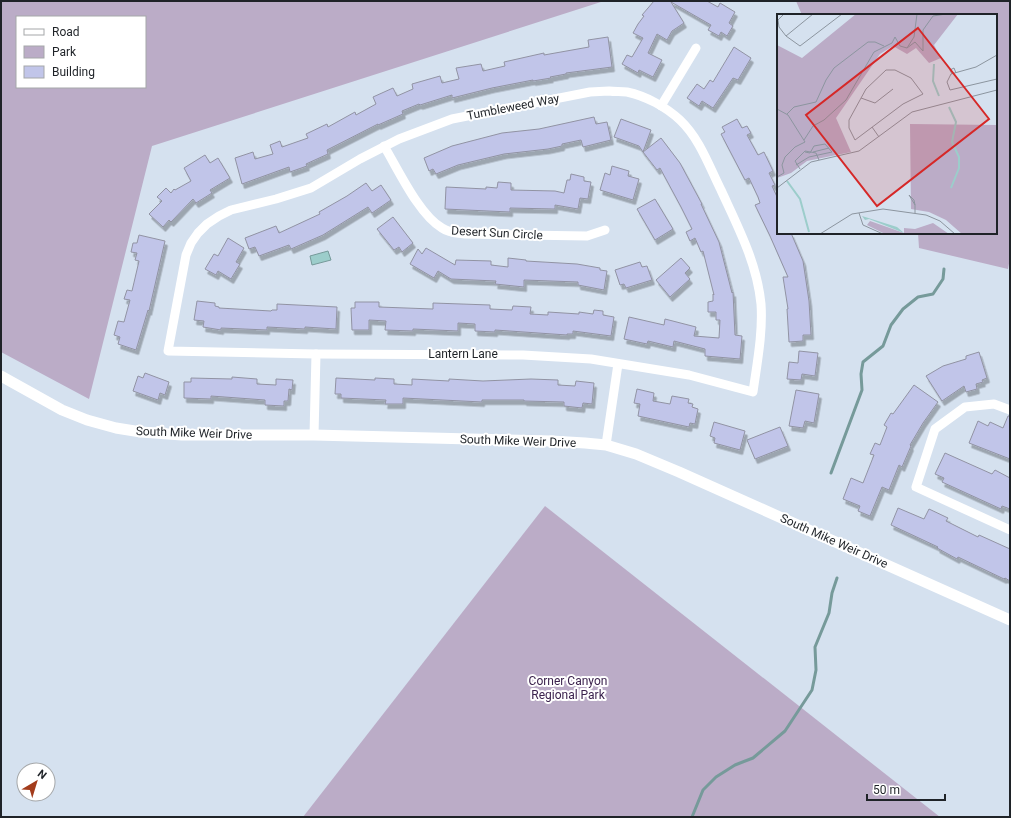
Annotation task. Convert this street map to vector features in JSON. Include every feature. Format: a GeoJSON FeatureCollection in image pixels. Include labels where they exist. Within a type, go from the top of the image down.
{"type":"FeatureCollection","features":[{"type":"Feature","properties":{"kind":"street"},"geometry":{"type":"LineString","coordinates":[[661,106],[696,48]]}},
{"type":"Feature","properties":{"kind":"street","name":"Tumbleweed Way"},"geometry":{"type":"LineString","coordinates":[[168,351],[186,255],[191,243],[207,224],[231,210],[276,199],[311,188],[399,138],[452,119],[590,92],[627,92],[645,98],[661,106],[680,120],[694,136],[748,249],[756,274],[761,304],[759,346],[753,392]]}},
{"type":"Feature","properties":{"kind":"street","name":"Desert Sun Circle"},"geometry":{"type":"LineString","coordinates":[[384,146],[420,208],[434,224],[453,233],[587,236],[605,230]]}},
{"type":"Feature","properties":{"kind":"street","name":"Lantern Lane"},"geometry":{"type":"LineString","coordinates":[[168,351],[316,354],[523,355],[591,359],[689,375],[753,392]]}},
{"type":"Feature","properties":{"kind":"street"},"geometry":{"type":"LineString","coordinates":[[314,435],[316,354]]}},
{"type":"Feature","properties":{"kind":"street"},"geometry":{"type":"LineString","coordinates":[[606,445],[618,364]]}},
{"type":"Feature","properties":{"kind":"street","name":"South Mike Weir Drive"},"geometry":{"type":"LineString","coordinates":[[1,376],[62,410],[87,420],[116,428],[141,432],[182,435],[314,435],[551,441],[606,445],[636,454],[678,472],[1010,620]]}},
{"type":"Feature","properties":{"kind":"street"},"geometry":{"type":"LineString","coordinates":[[1010,410],[994,404],[965,407],[935,429],[916,487],[1010,530]]}},
{"type":"Feature","properties":{"kind":"green space"},"geometry":{"type":"Polygon","coordinates":[[[1,1],[604,1],[152,146],[89,399],[1,352],[1,1]]]}},
{"type":"Feature","properties":{"kind":"green space"},"geometry":{"type":"Polygon","coordinates":[[[796,1],[1010,1],[1010,258],[1008,269],[919,248],[918,234],[997,234],[997,14],[802,14],[796,1]]]}},
{"type":"Feature","properties":{"kind":"green space","name":"Corner Canyon Regional Park"},"geometry":{"type":"Polygon","coordinates":[[[545,506],[940,817],[303,817],[545,506]]]}},
{"type":"Feature","properties":{"kind":"shaded area"},"geometry":{"type":"Polygon","coordinates":[[[328,251],[331,260],[312,265],[310,256],[328,251]]]}},
{"type":"Feature","properties":{"kind":"building"},"geometry":{"type":"Polygon","coordinates":[[[654,1],[707,1],[718,7],[720,3],[735,12],[729,23],[733,26],[727,36],[721,32],[719,36],[708,30],[711,25],[671,2],[684,23],[672,31],[667,40],[657,34],[648,53],[662,60],[653,77],[639,70],[638,73],[622,64],[627,55],[632,57],[643,38],[633,33],[644,16],[642,15],[654,1]]]}},
{"type":"Feature","properties":{"kind":"building"},"geometry":{"type":"Polygon","coordinates":[[[608,37],[612,67],[566,73],[550,77],[551,78],[492,88],[452,98],[452,95],[420,105],[419,104],[402,111],[403,114],[378,124],[327,150],[328,154],[306,164],[307,166],[290,172],[289,167],[242,184],[235,158],[253,152],[255,159],[273,154],[270,145],[280,141],[282,147],[308,138],[306,134],[327,124],[328,127],[355,112],[356,115],[376,104],[373,97],[393,88],[397,96],[413,89],[412,84],[440,76],[442,83],[459,79],[456,68],[481,64],[483,71],[505,66],[504,62],[544,53],[544,55],[589,47],[588,40],[608,37]]]}},
{"type":"Feature","properties":{"kind":"building"},"geometry":{"type":"Polygon","coordinates":[[[734,47],[751,58],[738,80],[733,78],[713,108],[702,101],[699,106],[687,98],[697,84],[704,89],[710,80],[713,82],[734,47]]]}},
{"type":"Feature","properties":{"kind":"building"},"geometry":{"type":"Polygon","coordinates":[[[594,117],[596,124],[607,122],[611,140],[583,147],[581,140],[548,149],[504,154],[458,165],[436,174],[433,169],[429,171],[424,158],[452,146],[502,133],[539,129],[594,117]]]}},
{"type":"Feature","properties":{"kind":"building"},"geometry":{"type":"Polygon","coordinates":[[[621,119],[651,130],[643,152],[639,146],[614,137],[621,119]]]}},
{"type":"Feature","properties":{"kind":"building"},"geometry":{"type":"Polygon","coordinates":[[[737,119],[742,128],[747,126],[751,133],[747,135],[758,155],[764,152],[773,171],[769,173],[775,185],[772,186],[777,197],[777,234],[791,234],[803,261],[809,301],[811,335],[803,335],[803,341],[789,342],[788,309],[783,277],[788,277],[755,205],[760,203],[758,197],[749,178],[745,180],[721,134],[725,132],[722,127],[737,119]]]}},
{"type":"Feature","properties":{"kind":"building"},"geometry":{"type":"Polygon","coordinates":[[[661,138],[680,163],[702,204],[719,242],[732,293],[733,292],[735,335],[742,336],[740,359],[705,356],[705,349],[674,341],[673,347],[648,341],[647,344],[624,339],[629,317],[664,325],[665,319],[696,327],[694,336],[719,338],[720,320],[716,320],[716,312],[708,312],[708,302],[713,301],[713,294],[714,295],[703,251],[701,252],[695,238],[690,241],[686,232],[692,229],[660,168],[657,170],[643,152],[661,138]]]}},
{"type":"Feature","properties":{"kind":"building"},"geometry":{"type":"Polygon","coordinates":[[[205,155],[210,163],[218,158],[230,178],[210,190],[212,193],[196,203],[193,199],[171,222],[169,220],[163,227],[149,214],[162,201],[157,197],[166,188],[171,193],[174,189],[175,190],[191,181],[184,168],[205,155]]]}},
{"type":"Feature","properties":{"kind":"building"},"geometry":{"type":"Polygon","coordinates":[[[612,166],[629,171],[628,176],[639,179],[633,200],[600,190],[605,173],[610,175],[612,166]]]}},
{"type":"Feature","properties":{"kind":"building"},"geometry":{"type":"Polygon","coordinates":[[[571,174],[584,177],[584,181],[591,182],[588,199],[580,198],[578,209],[555,205],[555,209],[510,208],[510,212],[445,209],[446,187],[486,189],[486,187],[497,188],[498,182],[511,183],[511,190],[555,191],[564,193],[567,180],[570,180],[571,174]]]}},
{"type":"Feature","properties":{"kind":"building"},"geometry":{"type":"Polygon","coordinates":[[[366,183],[372,191],[381,185],[391,200],[372,213],[368,207],[323,235],[291,249],[289,245],[259,256],[255,247],[249,249],[245,238],[276,226],[279,233],[320,214],[319,212],[366,183]]]}},
{"type":"Feature","properties":{"kind":"building"},"geometry":{"type":"Polygon","coordinates":[[[655,199],[673,229],[655,240],[637,209],[655,199]]]}},
{"type":"Feature","properties":{"kind":"building"},"geometry":{"type":"Polygon","coordinates":[[[393,217],[413,243],[402,252],[399,247],[394,250],[377,229],[393,217]]]}},
{"type":"Feature","properties":{"kind":"building"},"geometry":{"type":"Polygon","coordinates":[[[139,235],[165,241],[149,311],[148,310],[136,350],[118,344],[120,337],[114,335],[118,321],[124,322],[130,300],[124,299],[127,290],[132,291],[139,261],[135,260],[137,253],[131,252],[133,243],[137,243],[139,235]]]}},
{"type":"Feature","properties":{"kind":"building"},"geometry":{"type":"Polygon","coordinates":[[[228,238],[244,248],[236,262],[240,264],[231,279],[218,271],[216,275],[205,269],[214,254],[218,256],[228,238]]]}},
{"type":"Feature","properties":{"kind":"building"},"geometry":{"type":"Polygon","coordinates":[[[426,248],[455,265],[456,260],[491,261],[491,265],[508,267],[508,258],[526,261],[577,264],[600,268],[600,270],[607,271],[604,290],[578,285],[578,282],[524,280],[524,287],[495,284],[496,281],[451,279],[438,271],[434,278],[410,264],[418,249],[422,254],[426,248]]]}},
{"type":"Feature","properties":{"kind":"building"},"geometry":{"type":"Polygon","coordinates":[[[681,258],[690,268],[685,273],[690,279],[670,297],[656,280],[681,258]]]}},
{"type":"Feature","properties":{"kind":"building"},"geometry":{"type":"Polygon","coordinates":[[[640,262],[642,267],[647,266],[652,280],[626,288],[624,284],[620,285],[615,270],[640,262]]]}},
{"type":"Feature","properties":{"kind":"building"},"geometry":{"type":"Polygon","coordinates":[[[197,301],[215,303],[215,306],[219,308],[271,311],[277,310],[277,304],[337,307],[336,329],[267,327],[267,330],[221,328],[221,330],[203,327],[204,321],[194,320],[197,301]]]}},
{"type":"Feature","properties":{"kind":"building"},"geometry":{"type":"Polygon","coordinates":[[[355,302],[379,302],[379,307],[433,309],[433,303],[490,305],[490,309],[512,310],[513,306],[531,307],[530,314],[548,315],[548,312],[579,314],[579,312],[593,314],[594,310],[603,311],[603,315],[614,317],[611,336],[573,331],[573,334],[567,335],[495,330],[495,332],[475,331],[475,324],[458,323],[458,331],[413,329],[413,331],[385,330],[386,321],[369,320],[369,330],[352,330],[351,308],[355,308],[355,302]]]}},
{"type":"Feature","properties":{"kind":"building"},"geometry":{"type":"Polygon","coordinates":[[[799,351],[818,353],[815,376],[802,374],[801,380],[787,379],[789,362],[798,363],[799,351]]]}},
{"type":"Feature","properties":{"kind":"building"},"geometry":{"type":"Polygon","coordinates":[[[979,352],[987,378],[982,380],[983,382],[976,384],[977,389],[966,392],[964,386],[942,401],[926,376],[943,366],[966,359],[966,356],[979,352]]]}},
{"type":"Feature","properties":{"kind":"building"},"geometry":{"type":"Polygon","coordinates":[[[145,373],[169,382],[165,395],[160,393],[158,400],[133,391],[138,376],[143,378],[145,373]]]}},
{"type":"Feature","properties":{"kind":"building"},"geometry":{"type":"Polygon","coordinates":[[[232,377],[257,379],[257,384],[276,385],[276,379],[293,380],[292,390],[289,389],[288,401],[284,401],[284,406],[265,405],[265,400],[211,396],[211,399],[184,398],[184,382],[191,382],[191,378],[232,379],[232,377]]]}},
{"type":"Feature","properties":{"kind":"building"},"geometry":{"type":"Polygon","coordinates":[[[336,378],[375,380],[375,378],[394,379],[394,384],[412,385],[412,379],[449,381],[449,379],[483,381],[531,379],[558,380],[558,385],[575,386],[576,381],[594,383],[592,404],[583,403],[582,408],[564,406],[564,402],[524,400],[482,400],[482,402],[403,398],[403,404],[385,404],[386,400],[341,398],[341,394],[335,394],[336,378]]]}},
{"type":"Feature","properties":{"kind":"building"},"geometry":{"type":"Polygon","coordinates":[[[914,385],[938,402],[910,445],[911,446],[902,467],[899,465],[889,490],[882,487],[870,516],[858,511],[860,506],[843,499],[851,478],[863,483],[874,455],[870,454],[875,443],[880,445],[887,427],[884,425],[891,413],[893,414],[914,385]]]}},
{"type":"Feature","properties":{"kind":"building"},"geometry":{"type":"Polygon","coordinates":[[[637,389],[654,393],[653,401],[670,404],[672,396],[689,399],[688,403],[693,404],[692,407],[698,409],[695,424],[690,423],[689,427],[638,416],[640,404],[634,403],[637,389]]]}},
{"type":"Feature","properties":{"kind":"building"},"geometry":{"type":"Polygon","coordinates":[[[796,390],[819,394],[814,423],[805,421],[803,428],[789,426],[796,390]]]}},
{"type":"Feature","properties":{"kind":"building"},"geometry":{"type":"Polygon","coordinates":[[[1008,416],[1010,416],[1010,459],[969,443],[978,421],[988,426],[990,422],[1003,428],[1008,416]]]}},
{"type":"Feature","properties":{"kind":"building"},"geometry":{"type":"Polygon","coordinates":[[[714,422],[745,431],[740,450],[714,443],[715,438],[710,436],[714,422]]]}},
{"type":"Feature","properties":{"kind":"building"},"geometry":{"type":"Polygon","coordinates":[[[780,427],[788,446],[755,459],[747,440],[780,427]]]}},
{"type":"Feature","properties":{"kind":"building"},"geometry":{"type":"Polygon","coordinates":[[[945,453],[992,474],[995,470],[1010,478],[1010,509],[1002,506],[1001,509],[942,482],[944,478],[935,474],[945,453]]]}},
{"type":"Feature","properties":{"kind":"building"},"geometry":{"type":"Polygon","coordinates":[[[898,508],[924,519],[929,509],[948,518],[946,521],[978,537],[979,535],[1010,549],[1010,581],[958,557],[957,559],[937,548],[938,547],[891,525],[898,508]]]}},
{"type":"Feature","properties":{"kind":"waterway"},"geometry":{"type":"LineString","coordinates":[[831,473],[862,390],[861,374],[863,362],[883,346],[891,325],[903,309],[918,297],[933,294],[943,279],[944,269]]}},
{"type":"Feature","properties":{"kind":"waterway"},"geometry":{"type":"LineString","coordinates":[[692,817],[703,790],[716,777],[735,765],[753,758],[785,731],[812,690],[816,670],[815,647],[829,613],[832,593],[837,578]]}}]}
